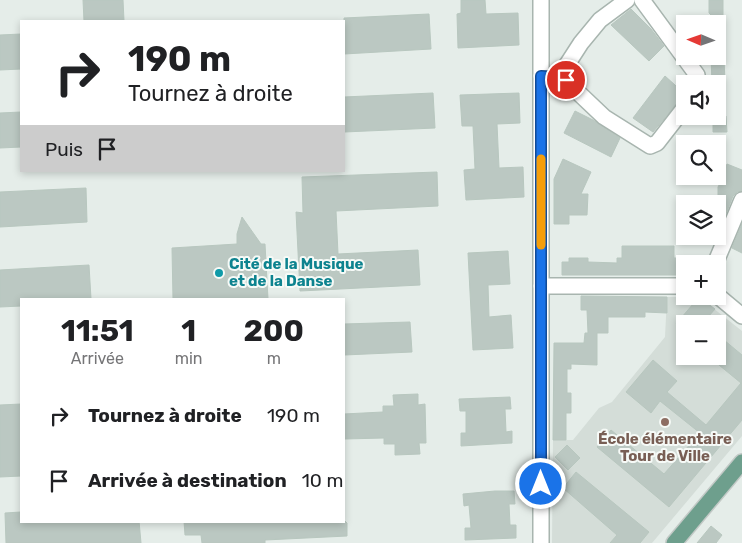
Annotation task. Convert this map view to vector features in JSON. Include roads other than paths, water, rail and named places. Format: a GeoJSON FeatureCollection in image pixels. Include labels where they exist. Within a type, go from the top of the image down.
{"type":"FeatureCollection","features":[{"type":"Feature","properties":{"kind":"main road"},"geometry":{"type":"LineString","coordinates":[[674,543],[742,462]]}},
{"type":"Feature","properties":{"kind":"street"},"geometry":{"type":"LineString","coordinates":[[541,0],[541,543]]}},
{"type":"Feature","properties":{"kind":"street"},"geometry":{"type":"LineString","coordinates":[[559,77],[580,43],[600,20],[628,0]]}},
{"type":"Feature","properties":{"kind":"street"},"geometry":{"type":"LineString","coordinates":[[642,0],[697,75]]}},
{"type":"Feature","properties":{"kind":"street"},"geometry":{"type":"LineString","coordinates":[[541,76],[559,77],[566,80],[604,117],[650,146],[657,144],[676,119]]}},
{"type":"Feature","properties":{"kind":"street"},"geometry":{"type":"LineString","coordinates":[[719,255],[742,200]]}},
{"type":"Feature","properties":{"kind":"street"},"geometry":{"type":"LineString","coordinates":[[541,286],[676,286]]}},
{"type":"Feature","properties":{"kind":"street"},"geometry":{"type":"LineString","coordinates":[[726,303],[742,316]]}},
{"type":"Feature","properties":{"kind":"place","name":"Cité de la Musique et de la Danse"},"geometry":{"type":"Point","coordinates":[219,273]}},
{"type":"Feature","properties":{"kind":"place","name":"École élémentaire Tour de Ville"},"geometry":{"type":"Point","coordinates":[665,422]}}]}
